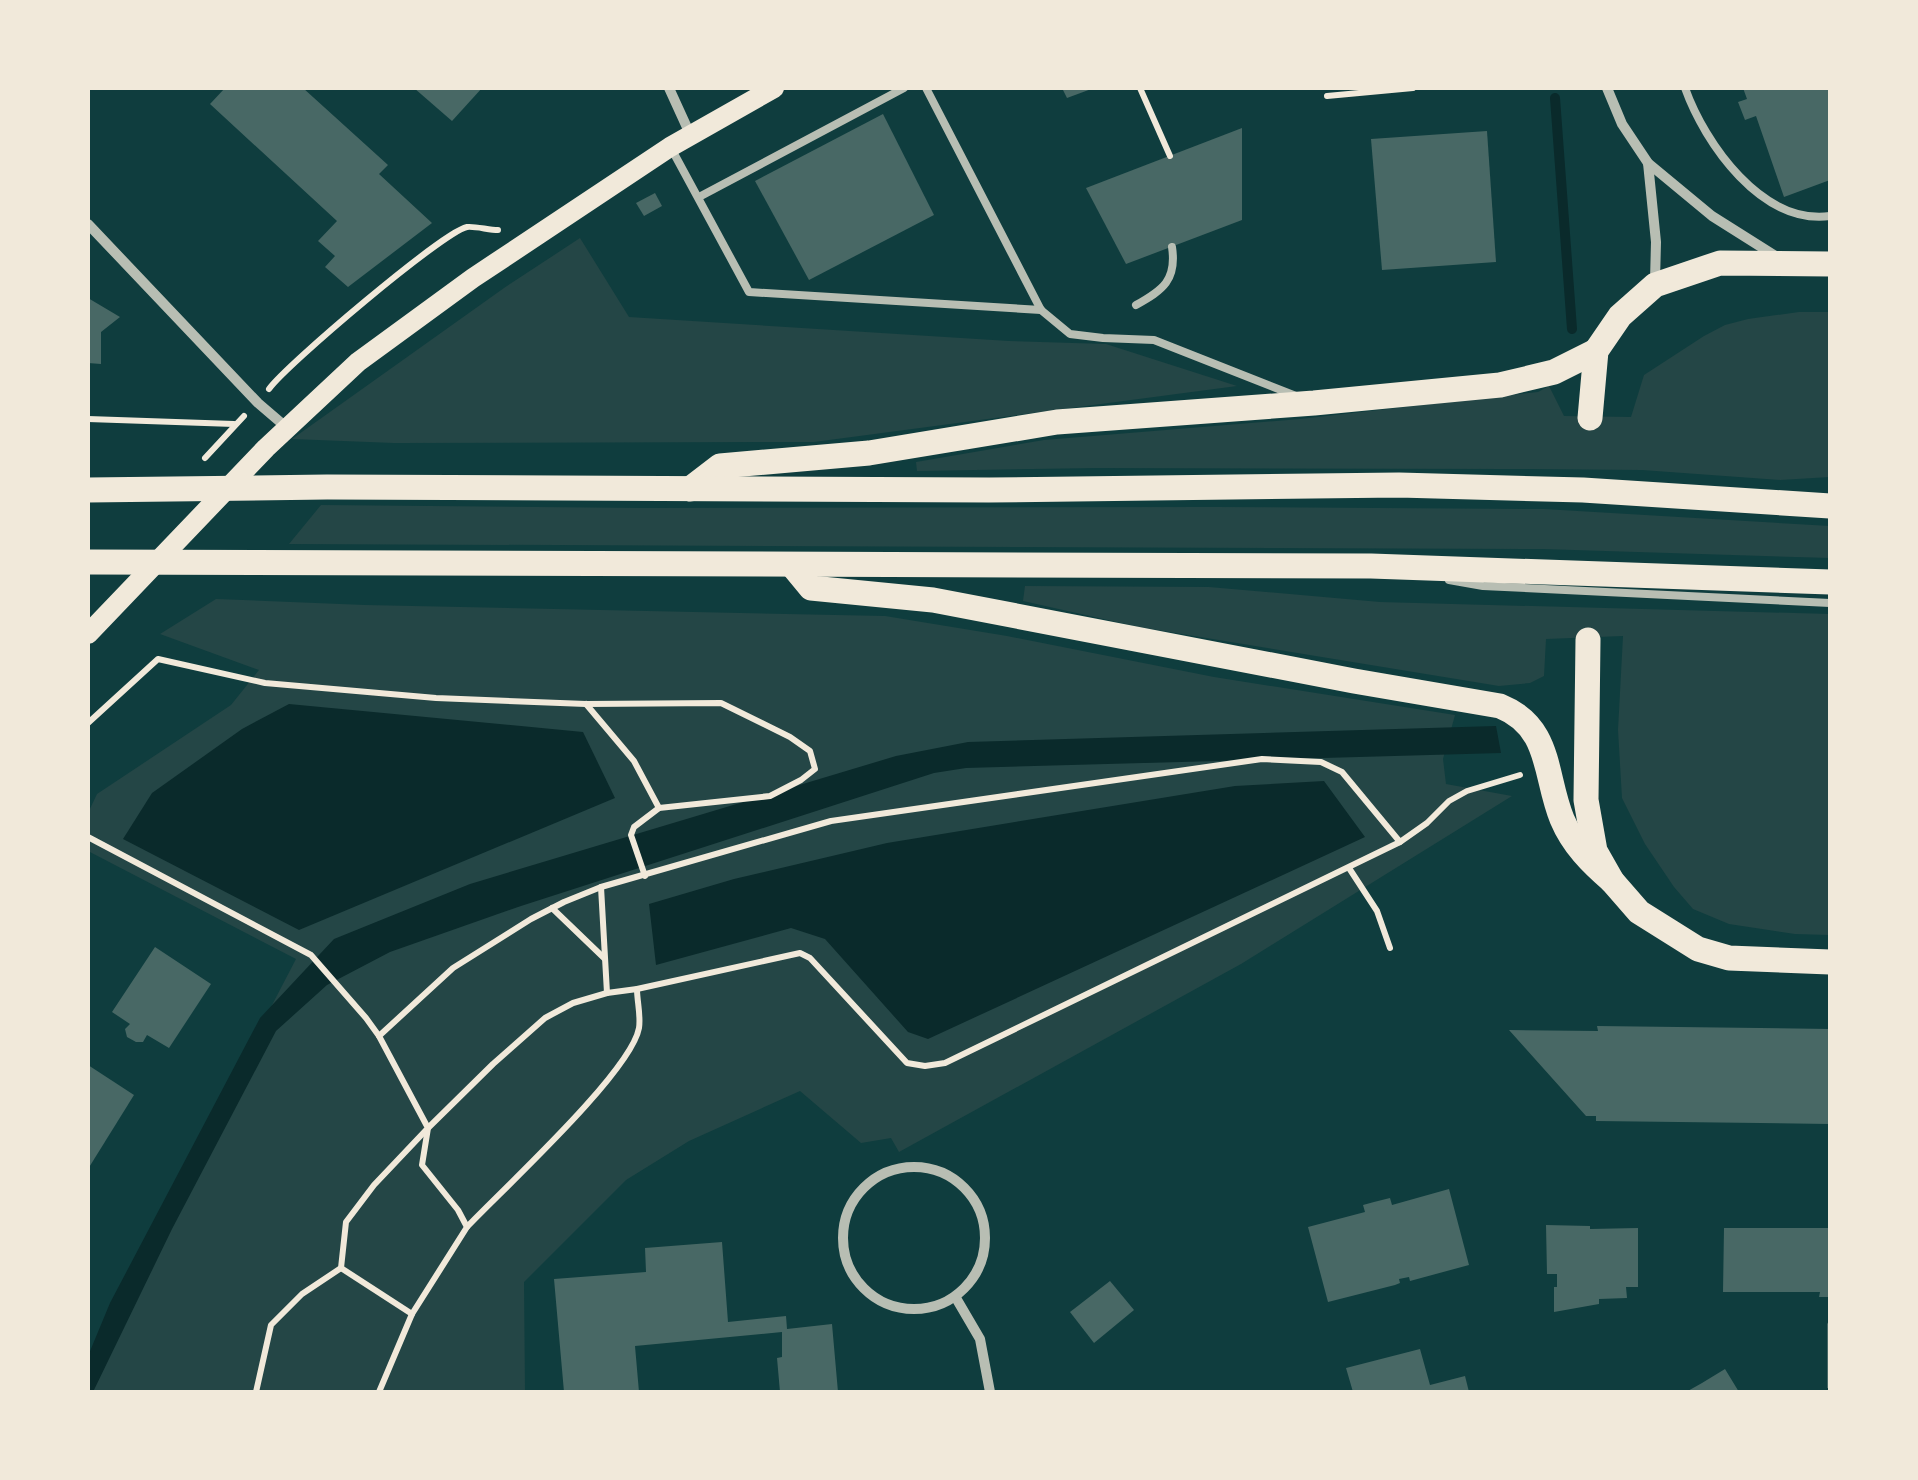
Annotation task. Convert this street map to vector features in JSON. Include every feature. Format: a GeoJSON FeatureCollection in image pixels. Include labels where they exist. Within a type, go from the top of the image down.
{"type":"FeatureCollection","features":[{"type":"Feature","properties":{"kind":"main road"},"geometry":{"type":"LineString","coordinates":[[88,634],[286,428],[358,362],[473,278],[690,134],[774,88]]}},
{"type":"Feature","properties":{"kind":"main road"},"geometry":{"type":"LineString","coordinates":[[1590,418],[1596,351],[1620,316],[1655,286],[1720,263],[1830,264]]}},
{"type":"Feature","properties":{"kind":"main road"},"geometry":{"type":"LineString","coordinates":[[690,489],[720,466],[870,454],[1058,422],[1500,385],[1554,372],[1596,351]]}},
{"type":"Feature","properties":{"kind":"main road"},"geometry":{"type":"LineString","coordinates":[[88,490],[1398,486],[1582,490],[1830,506]]}},
{"type":"Feature","properties":{"kind":"main road"},"geometry":{"type":"LineString","coordinates":[[88,562],[1371,566],[1830,582]]}},
{"type":"Feature","properties":{"kind":"main road"},"geometry":{"type":"LineString","coordinates":[[792,566],[811,588],[933,600],[1516,712],[1529,724],[1549,767],[1561,816],[1574,843],[1640,912],[1698,949],[1729,958],[1830,962]]}},
{"type":"Feature","properties":{"kind":"main road"},"geometry":{"type":"LineString","coordinates":[[1588,640],[1586,800],[1595,851],[1612,881]]}},
{"type":"Feature","properties":{"kind":"street"},"geometry":{"type":"LineString","coordinates":[[669,88],[690,134]]}},
{"type":"Feature","properties":{"kind":"street"},"geometry":{"type":"LineString","coordinates":[[1607,88],[1622,124],[1648,163],[1712,216],[1787,263]]}},
{"type":"Feature","properties":{"kind":"street"},"geometry":{"type":"LineString","coordinates":[[1648,163],[1656,242],[1655,286]]}},
{"type":"Feature","properties":{"kind":"street"},"geometry":{"type":"LineString","coordinates":[[88,224],[258,404],[286,428]]}},
{"type":"Feature","properties":{"kind":"street"},"geometry":{"type":"LineString","coordinates":[[914,1167],[952,1178],[970,1193],[985,1233],[983,1257],[972,1282],[956,1298],[925,1309],[897,1308],[872,1297],[856,1280],[844,1249],[846,1220],[857,1196],[872,1181],[890,1171],[914,1167]]}},
{"type":"Feature","properties":{"kind":"street"},"geometry":{"type":"LineString","coordinates":[[956,1298],[980,1339],[990,1392]]}},
{"type":"Feature","properties":{"kind":"lane"},"geometry":{"type":"LineString","coordinates":[[699,197],[904,88]]}},
{"type":"Feature","properties":{"kind":"lane"},"geometry":{"type":"LineString","coordinates":[[926,88],[1041,310],[1070,334],[1154,340],[1314,403]]}},
{"type":"Feature","properties":{"kind":"lane"},"geometry":{"type":"LineString","coordinates":[[1685,88],[1713,144],[1751,189],[1804,216],[1830,216]]}},
{"type":"Feature","properties":{"kind":"lane"},"geometry":{"type":"LineString","coordinates":[[670,148],[750,292],[1041,310]]}},
{"type":"Feature","properties":{"kind":"lane"},"geometry":{"type":"LineString","coordinates":[[1136,305],[1167,283],[1174,264],[1172,247]]}},
{"type":"Feature","properties":{"kind":"lane"},"geometry":{"type":"LineString","coordinates":[[1371,566],[1482,586],[1830,602]]}},
{"type":"Feature","properties":{"kind":"path"},"geometry":{"type":"LineString","coordinates":[[1140,88],[1170,156]]}},
{"type":"Feature","properties":{"kind":"path"},"geometry":{"type":"LineString","coordinates":[[1327,96],[1413,88]]}},
{"type":"Feature","properties":{"kind":"path"},"geometry":{"type":"LineString","coordinates":[[88,419],[235,424]]}},
{"type":"Feature","properties":{"kind":"path"},"geometry":{"type":"LineString","coordinates":[[88,722],[158,659],[265,683],[436,698],[721,704],[790,736],[810,751],[815,769],[770,796],[658,808],[630,835],[645,876]]}},
{"type":"Feature","properties":{"kind":"path"},"geometry":{"type":"LineString","coordinates":[[586,704],[634,761],[658,808]]}},
{"type":"Feature","properties":{"kind":"path"},"geometry":{"type":"LineString","coordinates":[[378,1036],[453,968],[552,908],[601,887],[830,821],[1262,760],[1321,762],[1342,772],[1400,842]]}},
{"type":"Feature","properties":{"kind":"path"},"geometry":{"type":"LineString","coordinates":[[341,1268],[346,1222],[374,1185],[493,1064],[545,1018],[573,1003],[800,954],[810,958],[907,1064],[945,1062],[1400,842],[1427,824],[1449,800],[1467,791],[1520,775]]}},
{"type":"Feature","properties":{"kind":"path"},"geometry":{"type":"LineString","coordinates":[[88,837],[310,954],[378,1036],[428,1128],[422,1165],[467,1226]]}},
{"type":"Feature","properties":{"kind":"path"},"geometry":{"type":"LineString","coordinates":[[1348,868],[1377,911],[1390,948]]}},
{"type":"Feature","properties":{"kind":"path"},"geometry":{"type":"LineString","coordinates":[[601,887],[607,993]]}},
{"type":"Feature","properties":{"kind":"path"},"geometry":{"type":"LineString","coordinates":[[552,908],[605,959]]}},
{"type":"Feature","properties":{"kind":"path"},"geometry":{"type":"LineString","coordinates":[[379,1392],[412,1314],[467,1226],[624,1060],[639,1028],[637,988]]}},
{"type":"Feature","properties":{"kind":"path"},"geometry":{"type":"LineString","coordinates":[[341,1268],[412,1314]]}},
{"type":"Feature","properties":{"kind":"path"},"geometry":{"type":"LineString","coordinates":[[256,1392],[272,1325],[302,1294],[341,1268]]}},
{"type":"Feature","properties":{"kind":"shaded area"},"geometry":{"type":"Polygon","coordinates":[[[580,238],[629,317],[1106,344],[1237,386],[814,442],[394,443],[292,439],[580,238]]]}},
{"type":"Feature","properties":{"kind":"shaded area"},"geometry":{"type":"Polygon","coordinates":[[[1830,312],[1830,477],[1780,480],[1642,470],[1511,469],[917,471],[916,462],[1044,440],[1300,419],[1538,392],[1549,386],[1564,416],[1631,417],[1644,375],[1704,336],[1748,319],[1830,312]]]}},
{"type":"Feature","properties":{"kind":"shaded area"},"geometry":{"type":"Polygon","coordinates":[[[321,505],[1544,509],[1830,526],[1830,558],[1542,549],[289,544],[321,505]]]}},
{"type":"Feature","properties":{"kind":"shaded area"},"geometry":{"type":"Polygon","coordinates":[[[1025,586],[1209,587],[1380,602],[1830,614],[1830,935],[1729,924],[1693,909],[1674,887],[1645,844],[1622,798],[1618,730],[1623,636],[1546,639],[1544,676],[1530,683],[1499,686],[1139,627],[1023,601],[1025,586]]]}},
{"type":"Feature","properties":{"kind":"shaded area"},"geometry":{"type":"Polygon","coordinates":[[[216,599],[885,616],[1214,677],[1455,715],[1443,759],[1446,784],[1512,796],[1241,964],[899,1152],[891,1138],[861,1143],[800,1091],[689,1141],[626,1180],[524,1282],[525,1392],[88,1392],[88,1352],[91,1353],[296,959],[88,851],[88,813],[97,794],[231,705],[259,670],[160,634],[216,599]]]}},
{"type":"Feature","properties":{"kind":"shaded area"},"geometry":{"type":"Polygon","coordinates":[[[289,704],[583,732],[615,798],[299,930],[123,839],[152,793],[242,729],[289,704]]]}},
{"type":"Feature","properties":{"kind":"shaded area"},"geometry":{"type":"Polygon","coordinates":[[[1496,726],[1501,753],[966,768],[934,773],[390,952],[327,985],[276,1031],[172,1229],[93,1392],[88,1392],[88,1356],[110,1303],[260,1018],[334,939],[470,884],[896,756],[968,742],[1496,726]]]}},
{"type":"Feature","properties":{"kind":"shaded area"},"geometry":{"type":"Polygon","coordinates":[[[1324,781],[1365,837],[928,1039],[908,1032],[825,939],[791,928],[656,965],[649,904],[734,879],[887,843],[1235,786],[1324,781]]]}},
{"type":"Feature","properties":{"kind":"building"},"geometry":{"type":"Polygon","coordinates":[[[225,88],[303,88],[388,165],[379,174],[432,223],[348,287],[325,267],[335,256],[318,241],[337,221],[210,104],[225,88]]]}},
{"type":"Feature","properties":{"kind":"building"},"geometry":{"type":"Polygon","coordinates":[[[414,88],[482,88],[452,121],[414,88]]]}},
{"type":"Feature","properties":{"kind":"building"},"geometry":{"type":"Polygon","coordinates":[[[1062,88],[1094,88],[1067,98],[1062,88]]]}},
{"type":"Feature","properties":{"kind":"building"},"geometry":{"type":"Polygon","coordinates":[[[1743,88],[1830,88],[1830,180],[1784,197],[1756,116],[1745,120],[1738,102],[1747,99],[1743,88]]]}},
{"type":"Feature","properties":{"kind":"building"},"geometry":{"type":"Polygon","coordinates":[[[883,114],[934,215],[809,280],[755,181],[883,114]]]}},
{"type":"Feature","properties":{"kind":"building"},"geometry":{"type":"Polygon","coordinates":[[[1242,128],[1242,220],[1126,264],[1086,188],[1242,128]]]}},
{"type":"Feature","properties":{"kind":"building"},"geometry":{"type":"Polygon","coordinates":[[[1487,131],[1496,262],[1382,270],[1371,139],[1487,131]]]}},
{"type":"Feature","properties":{"kind":"building"},"geometry":{"type":"Polygon","coordinates":[[[655,193],[662,206],[644,216],[636,203],[655,193]]]}},
{"type":"Feature","properties":{"kind":"building"},"geometry":{"type":"Polygon","coordinates":[[[88,298],[120,317],[101,332],[101,364],[88,363],[88,298]]]}},
{"type":"Feature","properties":{"kind":"building"},"geometry":{"type":"Polygon","coordinates":[[[155,947],[211,984],[169,1048],[147,1035],[143,1042],[127,1037],[125,1029],[130,1024],[112,1012],[155,947]]]}},
{"type":"Feature","properties":{"kind":"building"},"geometry":{"type":"Polygon","coordinates":[[[1597,1026],[1830,1029],[1830,1124],[1596,1121],[1596,1116],[1586,1116],[1509,1030],[1598,1031],[1597,1026]]]}},
{"type":"Feature","properties":{"kind":"building"},"geometry":{"type":"Polygon","coordinates":[[[88,1065],[134,1095],[88,1169],[88,1065]]]}},
{"type":"Feature","properties":{"kind":"building"},"geometry":{"type":"Polygon","coordinates":[[[1449,1189],[1469,1265],[1410,1281],[1409,1277],[1399,1279],[1400,1283],[1395,1285],[1328,1302],[1308,1227],[1365,1212],[1363,1205],[1374,1202],[1390,1198],[1392,1205],[1449,1189]]]}},
{"type":"Feature","properties":{"kind":"building"},"geometry":{"type":"Polygon","coordinates":[[[1546,1225],[1638,1228],[1638,1287],[1626,1287],[1627,1298],[1599,1299],[1599,1304],[1554,1312],[1557,1274],[1547,1274],[1546,1225]]]}},
{"type":"Feature","properties":{"kind":"building"},"geometry":{"type":"Polygon","coordinates":[[[1724,1228],[1830,1228],[1830,1297],[1819,1297],[1820,1292],[1723,1292],[1724,1228]]]}},
{"type":"Feature","properties":{"kind":"building"},"geometry":{"type":"Polygon","coordinates":[[[722,1242],[728,1322],[786,1316],[787,1329],[832,1324],[838,1392],[780,1392],[777,1358],[782,1357],[782,1332],[635,1346],[639,1392],[564,1392],[554,1279],[646,1272],[645,1248],[722,1242]]]}},
{"type":"Feature","properties":{"kind":"building"},"geometry":{"type":"Polygon","coordinates":[[[1110,1281],[1134,1310],[1094,1343],[1070,1312],[1110,1281]]]}},
{"type":"Feature","properties":{"kind":"building"},"geometry":{"type":"Polygon","coordinates":[[[1830,1319],[1830,1388],[1827,1388],[1827,1324],[1830,1319]]]}},
{"type":"Feature","properties":{"kind":"building"},"geometry":{"type":"Polygon","coordinates":[[[1420,1349],[1430,1385],[1465,1376],[1469,1392],[1353,1392],[1346,1368],[1420,1349]]]}},
{"type":"Feature","properties":{"kind":"building"},"geometry":{"type":"Polygon","coordinates":[[[1725,1369],[1739,1392],[1686,1392],[1702,1383],[1725,1369]]]}},
{"type":"Feature","properties":{"kind":"waterway"},"geometry":{"type":"LineString","coordinates":[[1555,98],[1572,329]]}}]}
